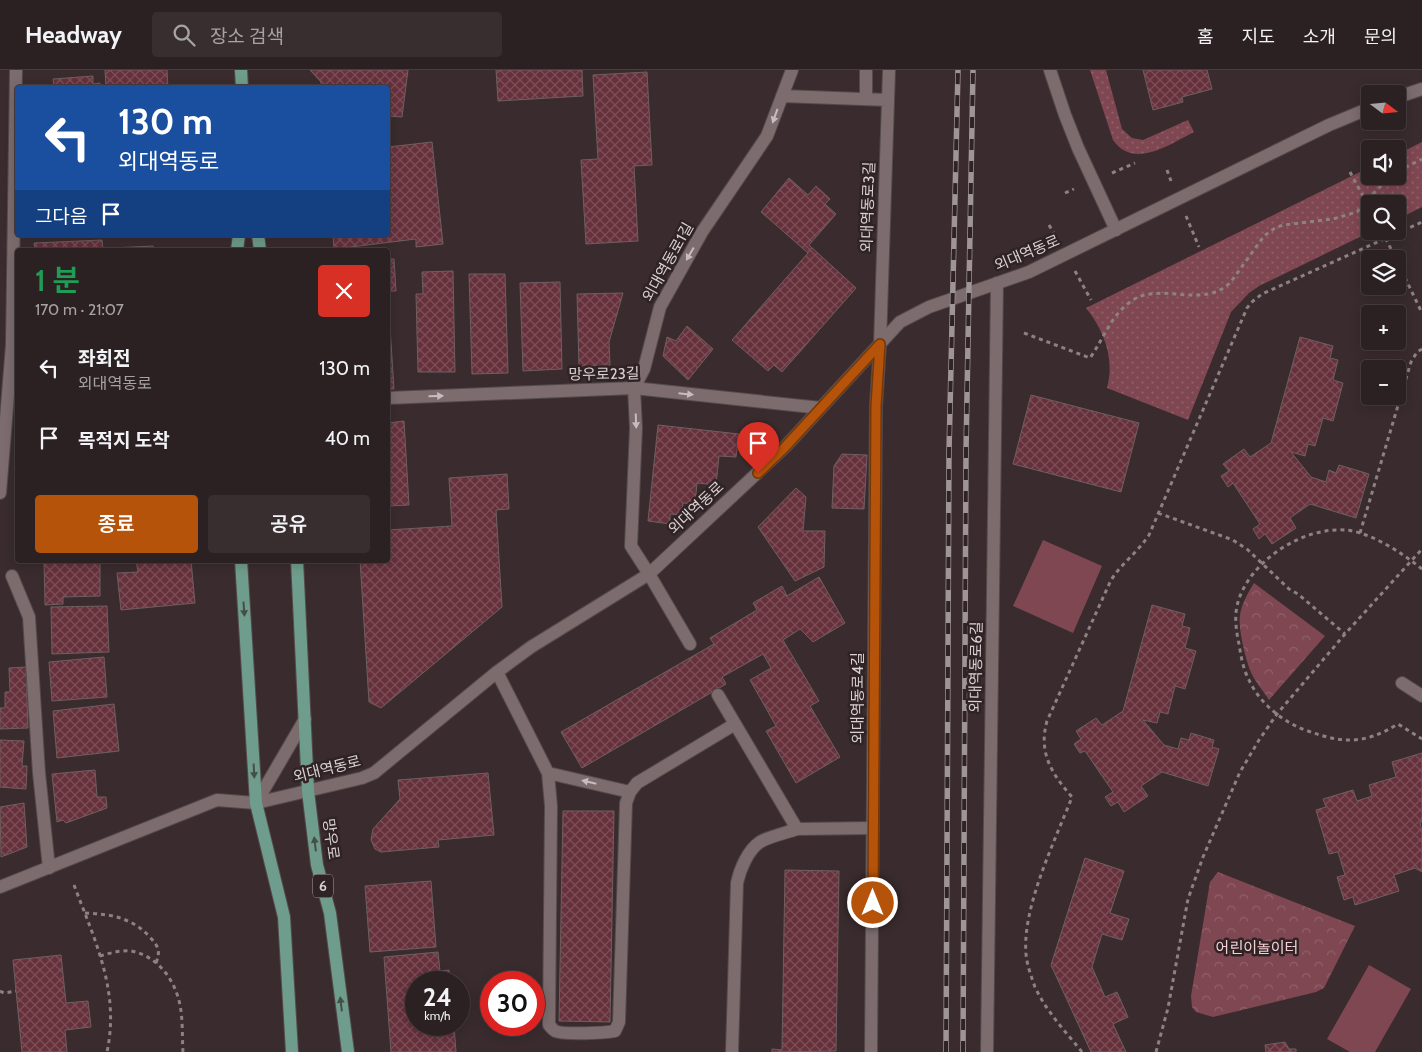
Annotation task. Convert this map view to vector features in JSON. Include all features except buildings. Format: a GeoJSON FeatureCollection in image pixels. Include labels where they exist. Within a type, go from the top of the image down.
{"type":"FeatureCollection","features":[{"type":"Feature","properties":{"kind":"main road"},"geometry":{"type":"LineString","coordinates":[[241,70],[242,85]]}},
{"type":"Feature","properties":{"kind":"main road"},"geometry":{"type":"LineString","coordinates":[[241,563],[256,803],[284,917],[292,1052]]}},
{"type":"Feature","properties":{"kind":"main road","name":"망우로"},"geometry":{"type":"LineString","coordinates":[[297,563],[308,791],[317,864],[330,913],[348,1052]]}},
{"type":"Feature","properties":{"kind":"street"},"geometry":{"type":"LineString","coordinates":[[16,70],[16,85]]}},
{"type":"Feature","properties":{"kind":"street","name":"외대역동로1길"},"geometry":{"type":"LineString","coordinates":[[690,644],[631,546],[636,428],[634,388],[644,368],[660,307],[702,232],[767,136],[792,70]]}},
{"type":"Feature","properties":{"kind":"street"},"geometry":{"type":"LineString","coordinates":[[866,70],[866,99]]}},
{"type":"Feature","properties":{"kind":"street","name":"외대역동로3길"},"geometry":{"type":"LineString","coordinates":[[880,344],[889,70]]}},
{"type":"Feature","properties":{"kind":"street"},"geometry":{"type":"LineString","coordinates":[[1050,70],[1065,115],[1116,230]]}},
{"type":"Feature","properties":{"kind":"street"},"geometry":{"type":"LineString","coordinates":[[1406,94],[1422,89]]}},
{"type":"Feature","properties":{"kind":"street"},"geometry":{"type":"LineString","coordinates":[[782,96],[888,100]]}},
{"type":"Feature","properties":{"kind":"street","name":"외대역동로"},"geometry":{"type":"LineString","coordinates":[[0,887],[217,800],[256,803],[362,778],[374,773],[497,672],[531,648],[649,574],[785,447],[900,322],[929,307],[1029,272],[1329,125],[1361,112]]}},
{"type":"Feature","properties":{"kind":"street","name":"외대역동로6길"},"geometry":{"type":"LineString","coordinates":[[987,1052],[997,283]]}},
{"type":"Feature","properties":{"kind":"street"},"geometry":{"type":"LineString","coordinates":[[0,493],[15,344]]}},
{"type":"Feature","properties":{"kind":"street","name":"외대역동로4길"},"geometry":{"type":"LineString","coordinates":[[872,1052],[876,406],[880,344]]}},
{"type":"Feature","properties":{"kind":"street","name":"망우로23길"},"geometry":{"type":"LineString","coordinates":[[390,398],[634,388],[821,408]]}},
{"type":"Feature","properties":{"kind":"street"},"geometry":{"type":"LineString","coordinates":[[12,576],[29,617],[40,774],[49,868]]}},
{"type":"Feature","properties":{"kind":"street"},"geometry":{"type":"LineString","coordinates":[[497,672],[548,773],[551,806],[549,1025],[554,1031],[607,1033],[615,1031],[619,1022],[626,803],[630,792],[637,783],[735,724]]}},
{"type":"Feature","properties":{"kind":"street"},"geometry":{"type":"LineString","coordinates":[[1402,683],[1422,696]]}},
{"type":"Feature","properties":{"kind":"street"},"geometry":{"type":"LineString","coordinates":[[718,695],[798,829]]}},
{"type":"Feature","properties":{"kind":"street"},"geometry":{"type":"LineString","coordinates":[[256,803],[305,719]]}},
{"type":"Feature","properties":{"kind":"street"},"geometry":{"type":"LineString","coordinates":[[548,773],[630,792]]}},
{"type":"Feature","properties":{"kind":"street"},"geometry":{"type":"LineString","coordinates":[[732,1052],[737,883],[739,873],[752,849],[761,842],[798,829],[873,828]]}},
{"type":"Feature","properties":{"kind":"path"},"geometry":{"type":"LineString","coordinates":[[1406,167],[1422,159]]}},
{"type":"Feature","properties":{"kind":"path"},"geometry":{"type":"LineString","coordinates":[[1350,172],[1363,195]]}},
{"type":"Feature","properties":{"kind":"path"},"geometry":{"type":"LineString","coordinates":[[1372,195],[1382,185]]}},
{"type":"Feature","properties":{"kind":"path"},"geometry":{"type":"LineString","coordinates":[[1024,333],[1090,358],[1101,343],[1105,330],[1116,314],[1141,296],[1157,294],[1203,296],[1212,294],[1230,283],[1264,236],[1274,228],[1346,216],[1358,212],[1361,208]]}},
{"type":"Feature","properties":{"kind":"path"},"geometry":{"type":"LineString","coordinates":[[1406,229],[1422,222]]}},
{"type":"Feature","properties":{"kind":"path"},"geometry":{"type":"LineString","coordinates":[[1082,1052],[1046,1007],[1030,972],[1026,953],[1030,913],[1036,892],[1072,797],[1058,780],[1046,757],[1043,743],[1047,721],[1111,580],[1124,563],[1142,546],[1149,535],[1247,308],[1253,300],[1262,294],[1382,240]]}},
{"type":"Feature","properties":{"kind":"path"},"geometry":{"type":"LineString","coordinates":[[1406,280],[1422,314]]}},
{"type":"Feature","properties":{"kind":"path"},"geometry":{"type":"LineString","coordinates":[[1360,534],[1411,362],[1417,352],[1422,349]]}},
{"type":"Feature","properties":{"kind":"path"},"geometry":{"type":"LineString","coordinates":[[1158,513],[1233,540],[1248,550],[1289,589],[1298,594],[1345,634]]}},
{"type":"Feature","properties":{"kind":"path"},"geometry":{"type":"LineString","coordinates":[[1422,569],[1381,542],[1360,534],[1345,530],[1321,532],[1303,538],[1270,556],[1257,569],[1238,602],[1236,618],[1243,663],[1249,680],[1260,697],[1277,714],[1300,728],[1324,737],[1357,741],[1375,736],[1398,724],[1422,739]]}},
{"type":"Feature","properties":{"kind":"path"},"geometry":{"type":"LineString","coordinates":[[1156,1052],[1168,1008],[1188,899],[1203,857],[1240,772],[1277,714],[1345,634],[1422,549]]}},
{"type":"Feature","properties":{"kind":"path"},"geometry":{"type":"LineString","coordinates":[[74,885],[100,956],[109,989],[112,1016],[107,1052]]}},
{"type":"Feature","properties":{"kind":"path"},"geometry":{"type":"LineString","coordinates":[[84,913],[111,915],[126,919],[137,925],[159,948],[156,963]]}},
{"type":"Feature","properties":{"kind":"path"},"geometry":{"type":"LineString","coordinates":[[100,956],[130,951],[156,963],[164,971],[172,983],[180,1006],[183,1052]]}},
{"type":"Feature","properties":{"kind":"path"},"geometry":{"type":"LineString","coordinates":[[0,991],[4,993],[16,991]]}},
{"type":"Feature","properties":{"kind":"green space"},"geometry":{"type":"Polygon","coordinates":[[[1090,70],[1106,70],[1122,129],[1132,138],[1143,140],[1188,120],[1194,132],[1152,152],[1142,154],[1131,153],[1122,149],[1113,140],[1090,70]]]}},
{"type":"Feature","properties":{"kind":"green space"},"geometry":{"type":"Polygon","coordinates":[[[1422,142],[1422,207],[1406,215],[1406,195],[1361,195],[1361,236],[1259,286],[1249,293],[1231,312],[1188,420],[1107,388],[1110,366],[1109,356],[1103,335],[1086,308],[1361,171],[1361,185],[1406,185],[1406,150],[1422,142]]]}},
{"type":"Feature","properties":{"kind":"green space"},"geometry":{"type":"Polygon","coordinates":[[[1043,540],[1102,566],[1073,633],[1013,606],[1043,540]]]}},
{"type":"Feature","properties":{"kind":"green space"},"geometry":{"type":"Polygon","coordinates":[[[1254,583],[1325,636],[1269,700],[1252,674],[1241,635],[1241,611],[1254,583]]]}},
{"type":"Feature","properties":{"kind":"green space","name":"어린이놀이터"},"geometry":{"type":"Polygon","coordinates":[[[1218,872],[1355,926],[1324,988],[1316,992],[1213,1017],[1196,1012],[1192,1007],[1191,996],[1210,882],[1218,872]]]}},
{"type":"Feature","properties":{"kind":"green space"},"geometry":{"type":"Polygon","coordinates":[[[1369,965],[1411,989],[1375,1052],[1350,1052],[1327,1039],[1369,965]]]}},
{"type":"Feature","properties":{"kind":"railway"},"geometry":{"type":"LineString","coordinates":[[946,1052],[949,452],[958,70]]}},
{"type":"Feature","properties":{"kind":"railway"},"geometry":{"type":"LineString","coordinates":[[963,1052],[966,451],[973,70]]}},
{"type":"Feature","properties":{"kind":"route"},"geometry":{"type":"LineString","coordinates":[[758,473],[785,447],[880,344],[876,406],[873,903]]}}]}
